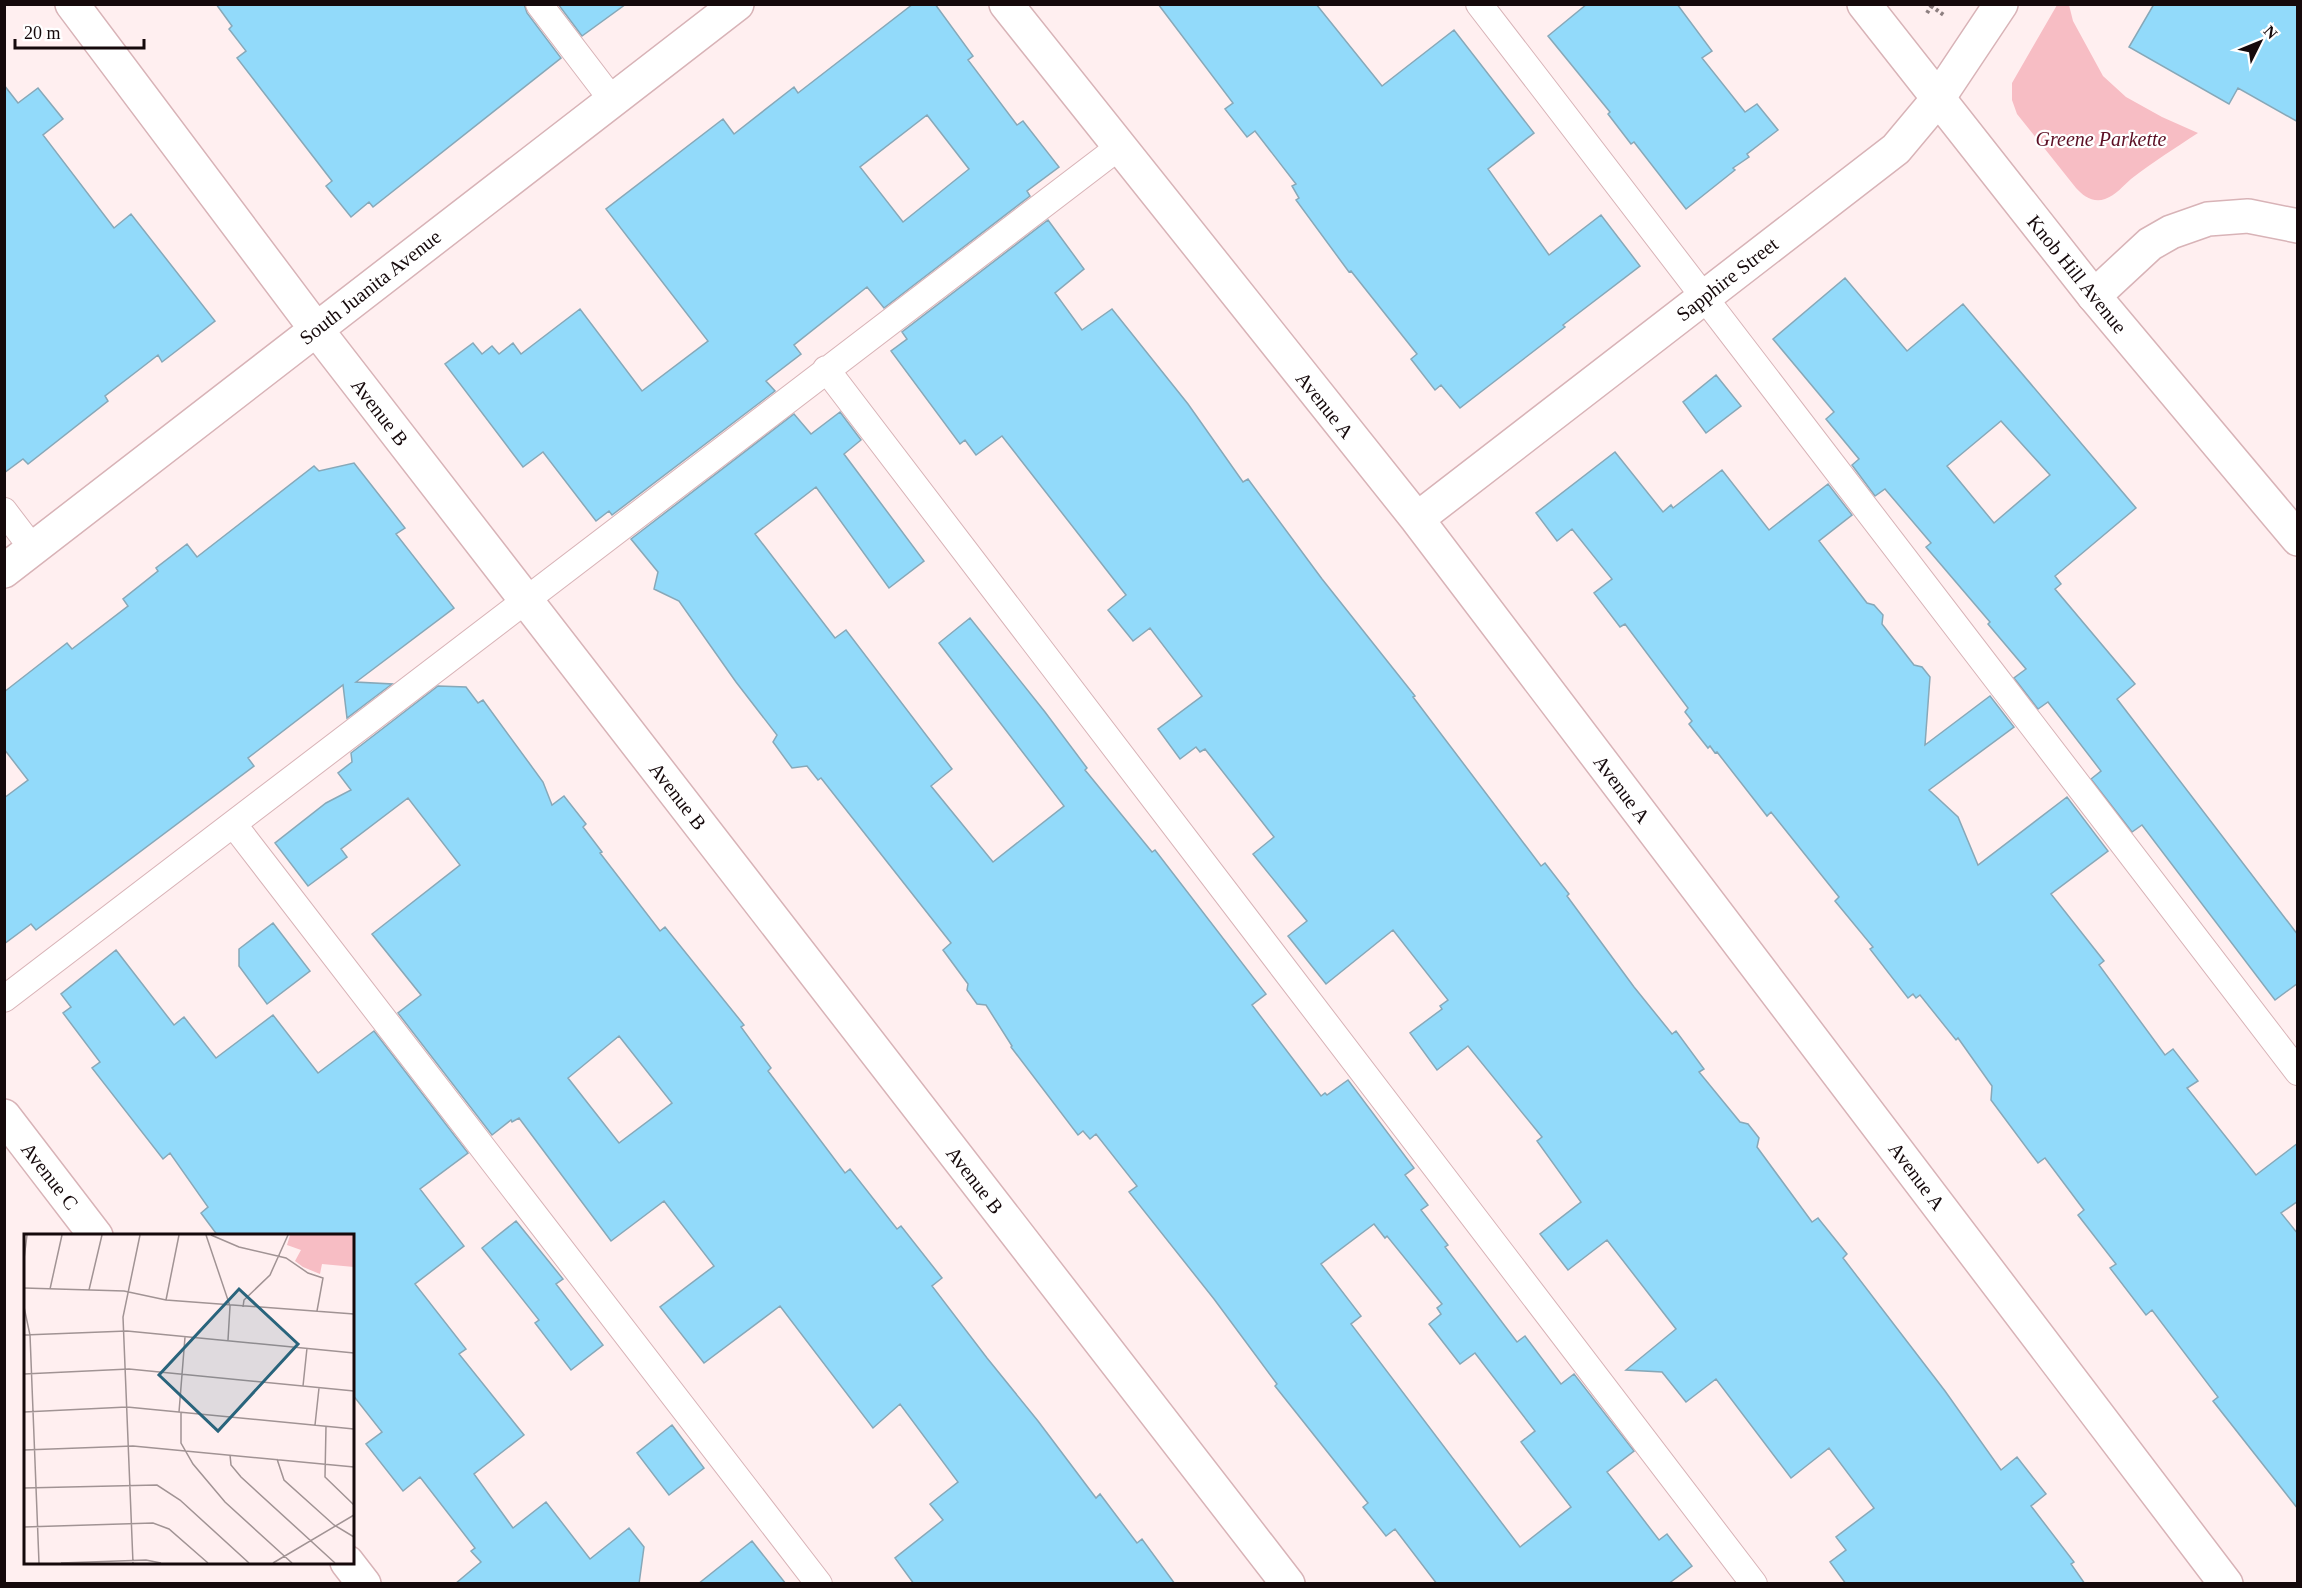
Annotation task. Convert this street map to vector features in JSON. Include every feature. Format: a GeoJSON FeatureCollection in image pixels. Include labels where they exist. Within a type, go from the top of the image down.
{"type":"FeatureCollection","features":[{"type":"Feature","properties":{"kind":"street","name":"Avenue B"},"geometry":{"type":"LineString","coordinates":[[72,4],[316,329],[1288,1584]]}},
{"type":"Feature","properties":{"kind":"street","name":"South Juanita Avenue"},"geometry":{"type":"LineString","coordinates":[[4,571],[737,4]]}},
{"type":"Feature","properties":{"kind":"street","name":"Avenue A"},"geometry":{"type":"LineString","coordinates":[[1006,4],[1417,519],[2226,1584]]}},
{"type":"Feature","properties":{"kind":"street","name":"Knob Hill Avenue"},"geometry":{"type":"LineString","coordinates":[[1864,4],[1937,100],[2094,296],[2298,539]]}},
{"type":"Feature","properties":{"kind":"street","name":"Sapphire Street"},"geometry":{"type":"LineString","coordinates":[[1417,519],[1896,149],[1937,100],[2001,4]]}},
{"type":"Feature","properties":{"kind":"street"},"geometry":{"type":"LineString","coordinates":[[2094,296],[2151,244],[2171,232],[2208,219],[2248,216],[2298,226]]}},
{"type":"Feature","properties":{"kind":"street","name":"Avenue C"},"geometry":{"type":"LineString","coordinates":[[4,1116],[94,1234]]}},
{"type":"Feature","properties":{"kind":"street"},"geometry":{"type":"LineString","coordinates":[[348,1564],[363,1584]]}},
{"type":"Feature","properties":{"kind":"lane"},"geometry":{"type":"LineString","coordinates":[[540,4],[613,101]]}},
{"type":"Feature","properties":{"kind":"lane"},"geometry":{"type":"LineString","coordinates":[[1479,4],[2298,1072]]}},
{"type":"Feature","properties":{"kind":"lane"},"geometry":{"type":"LineString","coordinates":[[4,999],[1119,147]]}},
{"type":"Feature","properties":{"kind":"lane"},"geometry":{"type":"LineString","coordinates":[[826,369],[1754,1584]]}},
{"type":"Feature","properties":{"kind":"lane"},"geometry":{"type":"LineString","coordinates":[[4,511],[33,549]]}},
{"type":"Feature","properties":{"kind":"lane"},"geometry":{"type":"LineString","coordinates":[[234,825],[819,1584]]}},
{"type":"Feature","properties":{"kind":"path"},"geometry":{"type":"LineString","coordinates":[[1927,13],[1932,5],[1954,22]]}},
{"type":"Feature","properties":{"kind":"green space","name":"Greene Parkette"},"geometry":{"type":"Polygon","coordinates":[[[2057,5],[2069,5],[2073,21],[2103,76],[2126,97],[2198,133],[2105,199],[2089,198],[2076,188],[2017,114],[2012,100],[2012,83],[2057,5]]]}},
{"type":"Feature","properties":{"kind":"building"},"geometry":{"type":"Polygon","coordinates":[[[216,4],[524,4],[527,13],[561,58],[373,207],[369,202],[351,217],[326,186],[332,181],[237,58],[246,51],[229,29],[232,26],[216,4]]]}},
{"type":"Feature","properties":{"kind":"building"},"geometry":{"type":"Polygon","coordinates":[[[558,4],[626,4],[582,36],[558,4]]]}},
{"type":"Feature","properties":{"kind":"building"},"geometry":{"type":"Polygon","coordinates":[[[913,4],[935,4],[973,56],[968,60],[1017,125],[1023,121],[1059,167],[1027,191],[1030,196],[884,308],[867,287],[794,345],[801,354],[766,381],[775,391],[612,515],[609,511],[596,521],[543,452],[523,467],[445,364],[473,343],[482,354],[492,346],[499,354],[513,343],[521,354],[580,309],[642,391],[708,341],[606,209],[723,119],[734,134],[794,87],[798,93],[913,4]],[[927,115],[860,167],[903,222],[969,169],[927,115]]]}},
{"type":"Feature","properties":{"kind":"building"},"geometry":{"type":"Polygon","coordinates":[[[1158,4],[1316,4],[1382,86],[1454,30],[1534,133],[1488,169],[1549,255],[1601,215],[1640,266],[1460,408],[1441,385],[1435,390],[1411,359],[1417,354],[1351,271],[1349,272],[1296,200],[1299,198],[1292,186],[1296,184],[1255,131],[1247,137],[1225,109],[1233,103],[1158,4]]]}},
{"type":"Feature","properties":{"kind":"building"},"geometry":{"type":"Polygon","coordinates":[[[1587,4],[1677,4],[1712,51],[1702,58],[1745,112],[1757,104],[1778,130],[1747,154],[1749,157],[1733,168],[1735,170],[1686,209],[1634,142],[1631,144],[1608,114],[1610,112],[1548,36],[1587,4]]]}},
{"type":"Feature","properties":{"kind":"building"},"geometry":{"type":"Polygon","coordinates":[[[2154,4],[2298,4],[2298,122],[2238,88],[2229,104],[2129,47],[2154,4]]]}},
{"type":"Feature","properties":{"kind":"building"},"geometry":{"type":"Polygon","coordinates":[[[4,85],[18,103],[38,88],[63,119],[43,135],[114,228],[131,214],[215,321],[162,362],[158,355],[105,396],[108,401],[28,464],[23,459],[4,473],[4,85]]]}},
{"type":"Feature","properties":{"kind":"building"},"geometry":{"type":"Polygon","coordinates":[[[1048,220],[1084,269],[1055,293],[1082,330],[1112,309],[1188,404],[1243,482],[1248,479],[1322,579],[1415,696],[1413,697],[1541,866],[1545,863],[1569,894],[1567,896],[1634,987],[1672,1034],[1676,1031],[1704,1069],[1699,1072],[1740,1122],[1748,1124],[1759,1138],[1757,1147],[1812,1222],[1818,1218],[1847,1254],[1843,1258],[1945,1391],[2001,1470],[2017,1457],[2046,1494],[2031,1506],[2074,1562],[2071,1564],[2085,1584],[1846,1584],[1830,1562],[1846,1550],[1836,1537],[1874,1508],[1829,1448],[1791,1478],[1716,1379],[1686,1402],[1662,1372],[1626,1370],[1676,1329],[1607,1240],[1568,1270],[1540,1234],[1581,1202],[1537,1141],[1542,1137],[1468,1046],[1437,1070],[1410,1033],[1442,1009],[1440,1006],[1448,1000],[1393,930],[1326,984],[1288,936],[1307,921],[1253,854],[1274,837],[1205,749],[1200,752],[1196,747],[1180,759],[1158,729],[1202,696],[1150,628],[1133,641],[1108,610],[1126,595],[1002,436],[976,455],[965,440],[960,444],[891,351],[907,339],[902,332],[1048,220]]]}},
{"type":"Feature","properties":{"kind":"building"},"geometry":{"type":"Polygon","coordinates":[[[1845,278],[1907,351],[1963,304],[2136,508],[2055,576],[2061,584],[2055,589],[2135,684],[2117,699],[2298,935],[2298,983],[2275,1000],[2142,825],[2132,832],[2091,779],[2101,771],[2048,702],[2038,709],[2014,678],[2026,669],[1988,624],[1990,622],[1926,547],[1931,543],[1885,489],[1875,496],[1852,465],[1859,459],[1826,419],[1834,412],[1773,339],[1845,278]],[[2001,421],[1947,466],[1994,523],[2050,475],[2001,421]]]}},
{"type":"Feature","properties":{"kind":"building"},"geometry":{"type":"Polygon","coordinates":[[[1716,375],[1741,406],[1706,433],[1683,402],[1716,375]]]}},
{"type":"Feature","properties":{"kind":"building"},"geometry":{"type":"Polygon","coordinates":[[[840,412],[861,440],[844,454],[924,561],[889,588],[816,487],[755,534],[835,638],[846,630],[952,769],[931,786],[993,862],[1064,806],[939,643],[970,618],[1045,712],[1087,768],[1085,770],[1152,852],[1155,850],[1266,994],[1252,1005],[1321,1096],[1325,1093],[1327,1095],[1348,1080],[1414,1168],[1405,1175],[1428,1205],[1421,1210],[1448,1245],[1445,1247],[1517,1342],[1525,1336],[1561,1384],[1574,1374],[1634,1451],[1607,1472],[1659,1540],[1667,1534],[1692,1566],[1668,1584],[1437,1584],[1395,1529],[1386,1536],[1363,1507],[1368,1503],[1275,1386],[1277,1384],[1214,1299],[1129,1192],[1137,1186],[1096,1134],[1090,1139],[1083,1131],[1078,1135],[1011,1047],[986,1005],[977,1004],[967,990],[968,984],[943,950],[951,943],[821,778],[818,780],[807,766],[792,768],[773,742],[777,735],[736,682],[679,601],[654,589],[658,572],[631,539],[794,414],[811,434],[840,412]],[[1374,1224],[1321,1264],[1361,1316],[1351,1324],[1520,1547],[1571,1507],[1521,1442],[1535,1431],[1475,1353],[1460,1364],[1429,1324],[1441,1314],[1437,1308],[1442,1304],[1387,1236],[1385,1238],[1374,1224]]]}},
{"type":"Feature","properties":{"kind":"building"},"geometry":{"type":"Polygon","coordinates":[[[1615,452],[1663,512],[1671,505],[1673,508],[1722,470],[1769,530],[1828,484],[1852,515],[1819,541],[1867,603],[1874,605],[1883,615],[1882,624],[1914,665],[1922,667],[1930,677],[1925,745],[1990,696],[2014,727],[1929,790],[1958,817],[1978,865],[2067,797],[2108,851],[2051,894],[2104,961],[2099,965],[2165,1055],[2173,1049],[2198,1081],[2187,1088],[2256,1175],[2298,1143],[2298,1201],[2281,1213],[2298,1234],[2298,1509],[2213,1401],[2218,1397],[2152,1310],[2146,1315],[2110,1268],[2116,1264],[2078,1215],[2084,1210],[2045,1158],[2038,1163],[1991,1100],[1992,1086],[1958,1038],[1956,1040],[1920,995],[1916,998],[1913,994],[1908,998],[1870,949],[1873,947],[1835,901],[1839,897],[1771,812],[1767,816],[1717,752],[1715,753],[1710,746],[1708,748],[1689,724],[1692,721],[1685,712],[1688,708],[1625,624],[1620,627],[1594,593],[1612,579],[1572,529],[1557,541],[1536,513],[1615,452]]]}},
{"type":"Feature","properties":{"kind":"building"},"geometry":{"type":"Polygon","coordinates":[[[354,463],[405,528],[396,534],[454,608],[356,682],[392,684],[347,718],[343,685],[248,758],[254,766],[36,930],[31,924],[4,944],[4,798],[28,780],[4,749],[4,692],[67,643],[72,649],[128,606],[123,599],[158,571],[156,568],[187,544],[197,557],[314,466],[319,471],[354,463]]]}},
{"type":"Feature","properties":{"kind":"building"},"geometry":{"type":"Polygon","coordinates":[[[438,686],[466,687],[478,703],[483,700],[543,782],[552,805],[564,796],[586,824],[583,827],[602,852],[600,853],[660,931],[665,927],[744,1025],[741,1027],[771,1068],[768,1071],[845,1173],[850,1169],[897,1229],[901,1226],[942,1278],[932,1286],[987,1358],[1096,1498],[1100,1494],[1137,1543],[1142,1539],[1175,1584],[914,1584],[895,1558],[943,1520],[930,1504],[958,1482],[900,1404],[873,1428],[780,1306],[704,1363],[660,1307],[714,1266],[664,1201],[611,1241],[519,1118],[512,1122],[511,1120],[492,1135],[398,1013],[421,995],[372,934],[460,865],[408,798],[341,849],[347,857],[308,886],[275,843],[326,803],[351,790],[338,773],[352,762],[351,753],[438,686]],[[619,1036],[568,1078],[619,1143],[672,1103],[619,1036]]]}},
{"type":"Feature","properties":{"kind":"building"},"geometry":{"type":"Polygon","coordinates":[[[273,923],[310,971],[267,1004],[239,966],[239,949],[273,923]]]}},
{"type":"Feature","properties":{"kind":"building"},"geometry":{"type":"Polygon","coordinates":[[[116,950],[174,1025],[184,1017],[216,1058],[273,1015],[318,1073],[374,1031],[468,1153],[420,1189],[464,1246],[415,1284],[466,1349],[459,1354],[524,1435],[474,1474],[513,1528],[546,1502],[590,1559],[629,1528],[644,1547],[639,1584],[455,1584],[481,1562],[471,1551],[475,1548],[420,1477],[403,1491],[366,1444],[382,1432],[354,1397],[354,1234],[217,1234],[201,1213],[208,1207],[170,1153],[163,1159],[92,1068],[100,1062],[63,1013],[71,1007],[61,994],[116,950]]]}},
{"type":"Feature","properties":{"kind":"building"},"geometry":{"type":"Polygon","coordinates":[[[516,1221],[563,1279],[556,1284],[603,1345],[571,1370],[535,1323],[539,1320],[482,1248],[516,1221]]]}},
{"type":"Feature","properties":{"kind":"building"},"geometry":{"type":"Polygon","coordinates":[[[672,1425],[704,1468],[669,1495],[637,1453],[672,1425]]]}},
{"type":"Feature","properties":{"kind":"building"},"geometry":{"type":"Polygon","coordinates":[[[752,1541],[786,1584],[698,1584],[752,1541]]]}}]}
